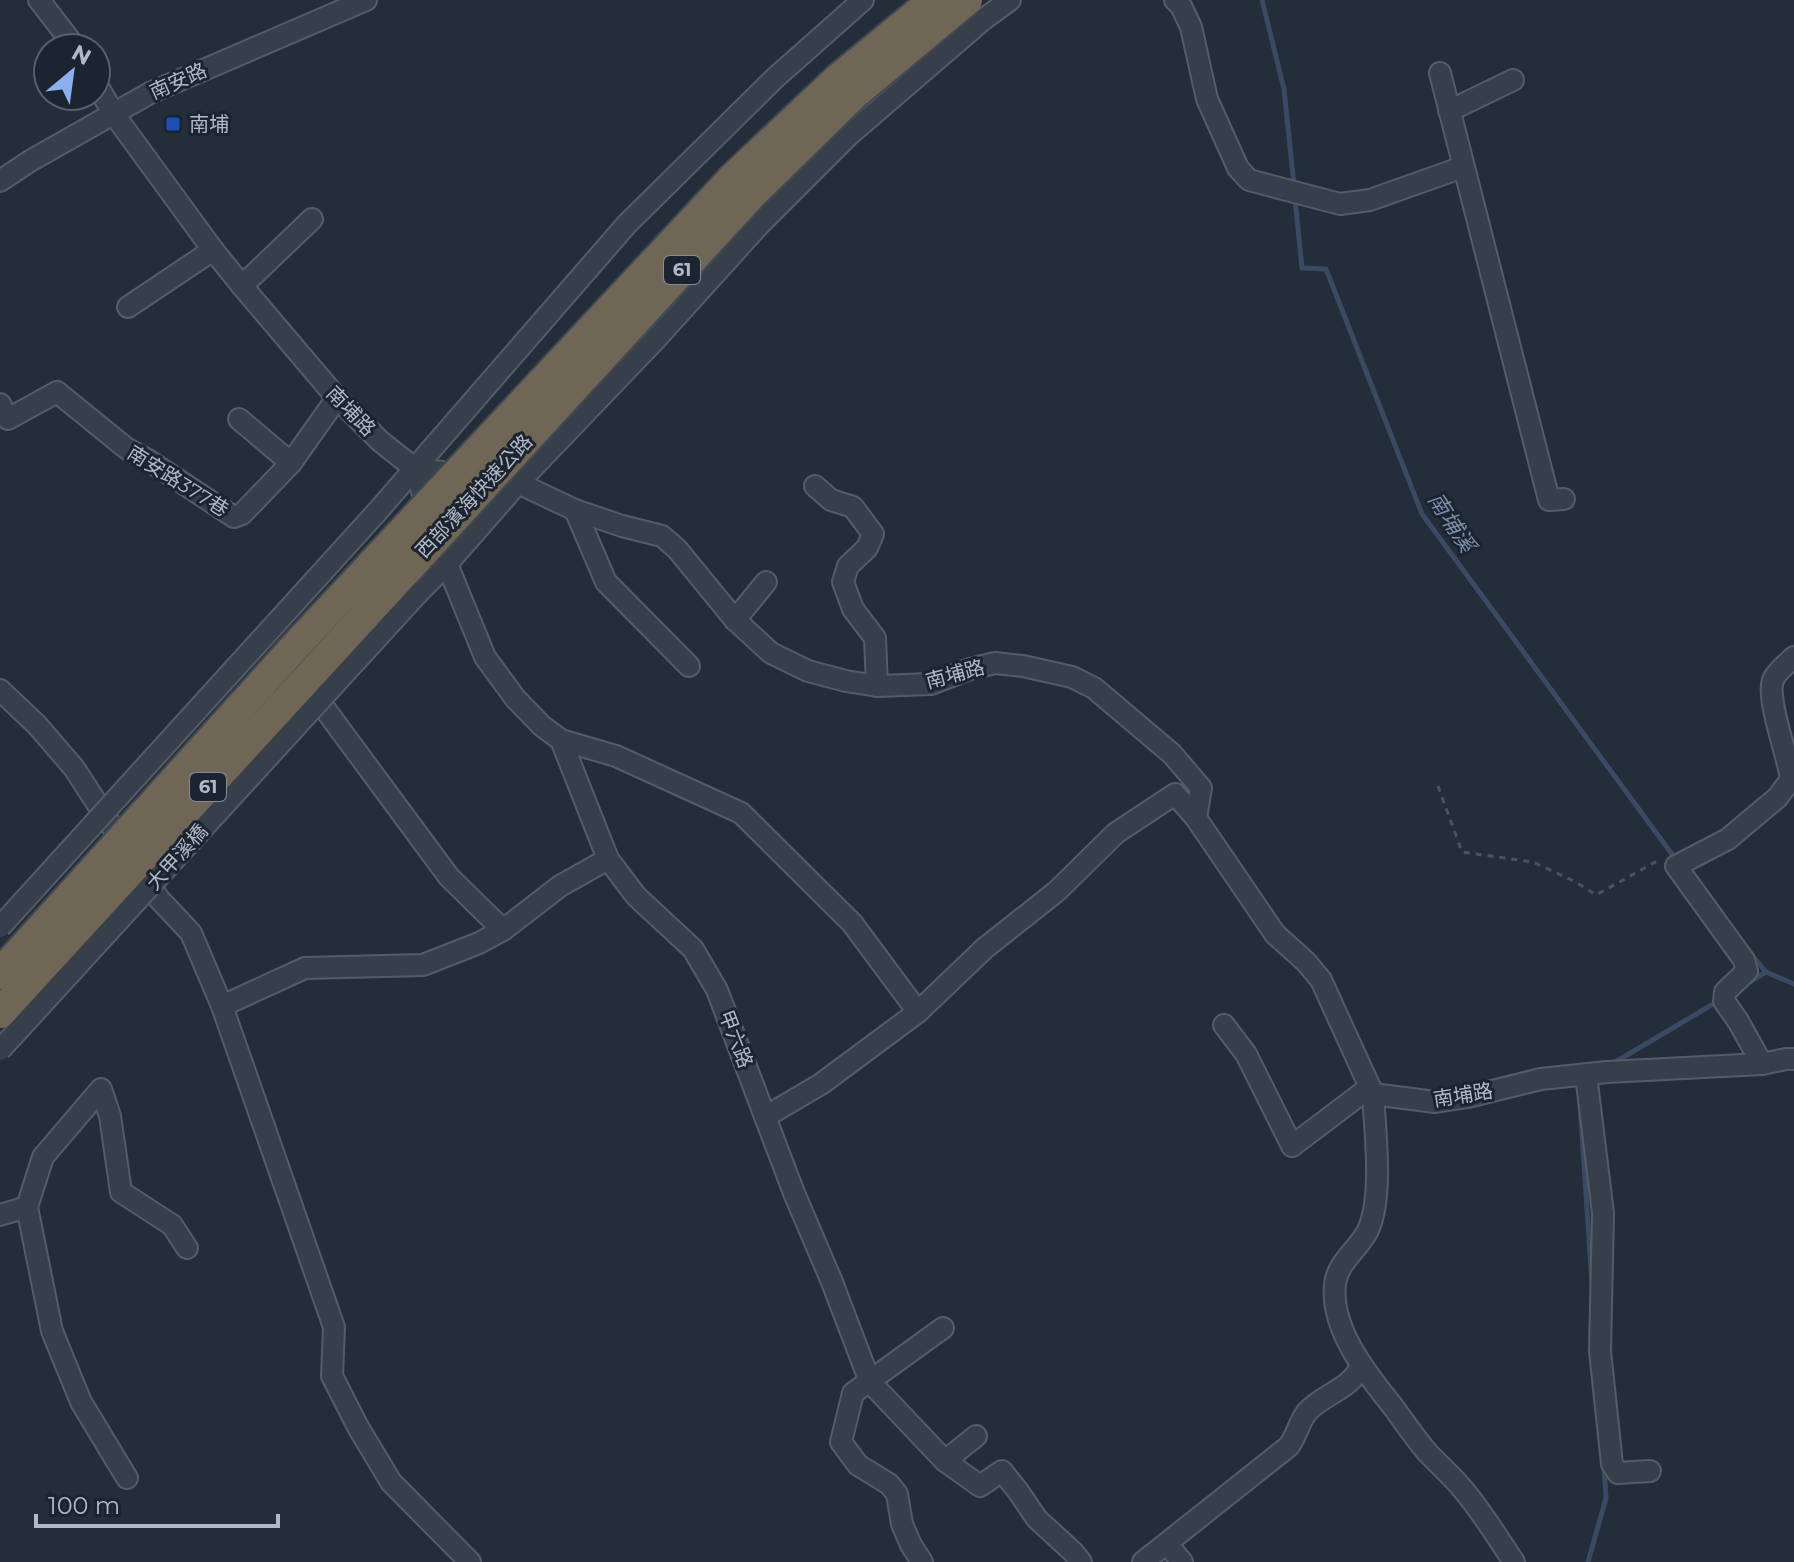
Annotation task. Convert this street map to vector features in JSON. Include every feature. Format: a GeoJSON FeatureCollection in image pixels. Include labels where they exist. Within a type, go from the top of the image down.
{"type":"FeatureCollection","features":[{"type":"Feature","properties":{"kind":"highway","name":"西部濱海快速公路"},"geometry":{"type":"LineString","coordinates":[[0,974],[291,651],[734,177],[838,79],[934,0]]}},
{"type":"Feature","properties":{"kind":"highway","name":"西部濱海快速公路"},"geometry":{"type":"LineString","coordinates":[[0,1013],[750,196],[853,95],[967,0]]}},
{"type":"Feature","properties":{"kind":"street"},"geometry":{"type":"LineString","coordinates":[[39,0],[64,32]]}},
{"type":"Feature","properties":{"kind":"street","name":"南安路"},"geometry":{"type":"LineString","coordinates":[[0,181],[150,93],[366,0]]}},
{"type":"Feature","properties":{"kind":"street"},"geometry":{"type":"LineString","coordinates":[[0,927],[376,513],[627,224],[775,78],[863,0]]}},
{"type":"Feature","properties":{"kind":"street","name":"大甲溪橋"},"geometry":{"type":"LineString","coordinates":[[0,1050],[518,483],[655,340],[759,225],[848,136],[1010,0]]}},
{"type":"Feature","properties":{"kind":"street"},"geometry":{"type":"LineString","coordinates":[[1175,0],[1191,27],[1207,99],[1238,168],[1249,180],[1340,204],[1370,200],[1463,167]]}},
{"type":"Feature","properties":{"kind":"street"},"geometry":{"type":"LineString","coordinates":[[1440,73],[1549,500],[1564,499]]}},
{"type":"Feature","properties":{"kind":"street"},"geometry":{"type":"LineString","coordinates":[[1449,111],[1513,80]]}},
{"type":"Feature","properties":{"kind":"street","name":"南埔路"},"geometry":{"type":"LineString","coordinates":[[113,113],[242,286],[337,398],[380,441],[414,468],[518,483],[575,510],[662,536],[677,549],[735,620],[771,653],[808,671],[877,686],[931,684],[995,663],[1072,677],[1094,688],[1172,754],[1201,788],[1196,818]]}},
{"type":"Feature","properties":{"kind":"street"},"geometry":{"type":"LineString","coordinates":[[242,286],[312,219]]}},
{"type":"Feature","properties":{"kind":"street"},"geometry":{"type":"LineString","coordinates":[[128,307],[213,250]]}},
{"type":"Feature","properties":{"kind":"street","name":"南安路377巷"},"geometry":{"type":"LineString","coordinates":[[0,404],[8,419],[57,392],[126,448],[234,517],[242,514],[291,463],[337,398]]}},
{"type":"Feature","properties":{"kind":"street"},"geometry":{"type":"LineString","coordinates":[[239,419],[291,463]]}},
{"type":"Feature","properties":{"kind":"street","name":"甲六路"},"geometry":{"type":"LineString","coordinates":[[414,468],[447,564],[485,657],[515,698],[542,726],[561,740],[608,859],[636,896],[693,949],[717,990],[870,1382],[945,1461],[980,1486],[1002,1471],[1037,1519],[1081,1562]]}},
{"type":"Feature","properties":{"kind":"street"},"geometry":{"type":"LineString","coordinates":[[815,486],[831,500],[853,507],[873,534],[867,548],[848,566],[843,582],[853,609],[875,638],[877,686]]}},
{"type":"Feature","properties":{"kind":"street"},"geometry":{"type":"LineString","coordinates":[[575,510],[606,582],[689,666]]}},
{"type":"Feature","properties":{"kind":"street"},"geometry":{"type":"LineString","coordinates":[[735,620],[766,582]]}},
{"type":"Feature","properties":{"kind":"street"},"geometry":{"type":"LineString","coordinates":[[1762,1064],[1724,1001],[1725,992],[1747,971],[1744,960],[1676,866],[1728,839],[1778,797],[1791,779],[1772,700],[1773,680],[1794,657]]}},
{"type":"Feature","properties":{"kind":"street"},"geometry":{"type":"LineString","coordinates":[[0,690],[37,725],[74,768],[159,899],[191,933],[222,1006],[334,1327],[332,1376],[391,1482],[470,1562]]}},
{"type":"Feature","properties":{"kind":"street"},"geometry":{"type":"LineString","coordinates":[[319,701],[449,877],[503,930]]}},
{"type":"Feature","properties":{"kind":"street"},"geometry":{"type":"LineString","coordinates":[[561,740],[616,756],[741,813],[852,923],[918,1012]]}},
{"type":"Feature","properties":{"kind":"street"},"geometry":{"type":"LineString","coordinates":[[765,1117],[821,1084],[918,1012],[985,948],[1057,891],[1116,833],[1175,794],[1196,818],[1275,934],[1321,980],[1371,1090],[1377,1169],[1373,1216],[1362,1242],[1338,1272],[1336,1307],[1345,1336],[1361,1366],[1427,1452],[1463,1488],[1514,1562]]}},
{"type":"Feature","properties":{"kind":"street"},"geometry":{"type":"LineString","coordinates":[[222,1006],[305,968],[423,965],[503,930],[560,886],[608,859]]}},
{"type":"Feature","properties":{"kind":"street"},"geometry":{"type":"LineString","coordinates":[[1224,1025],[1246,1054],[1292,1146],[1371,1090]]}},
{"type":"Feature","properties":{"kind":"street","name":"南埔路"},"geometry":{"type":"LineString","coordinates":[[1371,1090],[1435,1102],[1541,1079],[1762,1064],[1794,1059]]}},
{"type":"Feature","properties":{"kind":"street"},"geometry":{"type":"LineString","coordinates":[[1586,1075],[1603,1213],[1600,1351],[1612,1464],[1618,1473],[1650,1471]]}},
{"type":"Feature","properties":{"kind":"street"},"geometry":{"type":"LineString","coordinates":[[127,1478],[81,1402],[52,1331],[27,1207],[43,1157],[101,1089],[110,1116],[121,1192],[172,1225],[187,1248]]}},
{"type":"Feature","properties":{"kind":"street"},"geometry":{"type":"LineString","coordinates":[[0,1215],[27,1207]]}},
{"type":"Feature","properties":{"kind":"street"},"geometry":{"type":"LineString","coordinates":[[922,1562],[902,1524],[897,1494],[889,1484],[858,1465],[841,1442],[853,1393],[943,1328]]}},
{"type":"Feature","properties":{"kind":"street"},"geometry":{"type":"LineString","coordinates":[[1143,1562],[1289,1446],[1309,1409],[1344,1387],[1356,1376],[1361,1366]]}},
{"type":"Feature","properties":{"kind":"street"},"geometry":{"type":"LineString","coordinates":[[945,1461],[976,1436]]}},
{"type":"Feature","properties":{"kind":"street"},"geometry":{"type":"LineString","coordinates":[[1167,1544],[1182,1562]]}},
{"type":"Feature","properties":{"kind":"path"},"geometry":{"type":"LineString","coordinates":[[1438,786],[1462,852],[1533,862],[1596,895],[1659,860],[1676,866]]}},
{"type":"Feature","properties":{"kind":"waterway","name":"南埔溪"},"geometry":{"type":"LineString","coordinates":[[1262,0],[1284,89],[1294,185]]}},
{"type":"Feature","properties":{"kind":"waterway","name":"南埔溪"},"geometry":{"type":"LineString","coordinates":[[1295,199],[1302,268],[1326,269],[1422,514],[1677,861]]}},
{"type":"Feature","properties":{"kind":"waterway","name":"南埔溪"},"geometry":{"type":"LineString","coordinates":[[1748,950],[1766,972],[1794,984]]}},
{"type":"Feature","properties":{"kind":"waterway"},"geometry":{"type":"LineString","coordinates":[[1746,984],[1766,972]]}},
{"type":"Feature","properties":{"kind":"waterway"},"geometry":{"type":"LineString","coordinates":[[1612,1064],[1720,1000]]}},
{"type":"Feature","properties":{"kind":"waterway"},"geometry":{"type":"LineString","coordinates":[[1580,1103],[1592,1284]]}},
{"type":"Feature","properties":{"kind":"waterway"},"geometry":{"type":"LineString","coordinates":[[1588,1562],[1606,1498],[1604,1466]]}},
{"type":"Feature","properties":{"kind":"place","name":"南埔"},"geometry":{"type":"Point","coordinates":[173,124]}}]}
